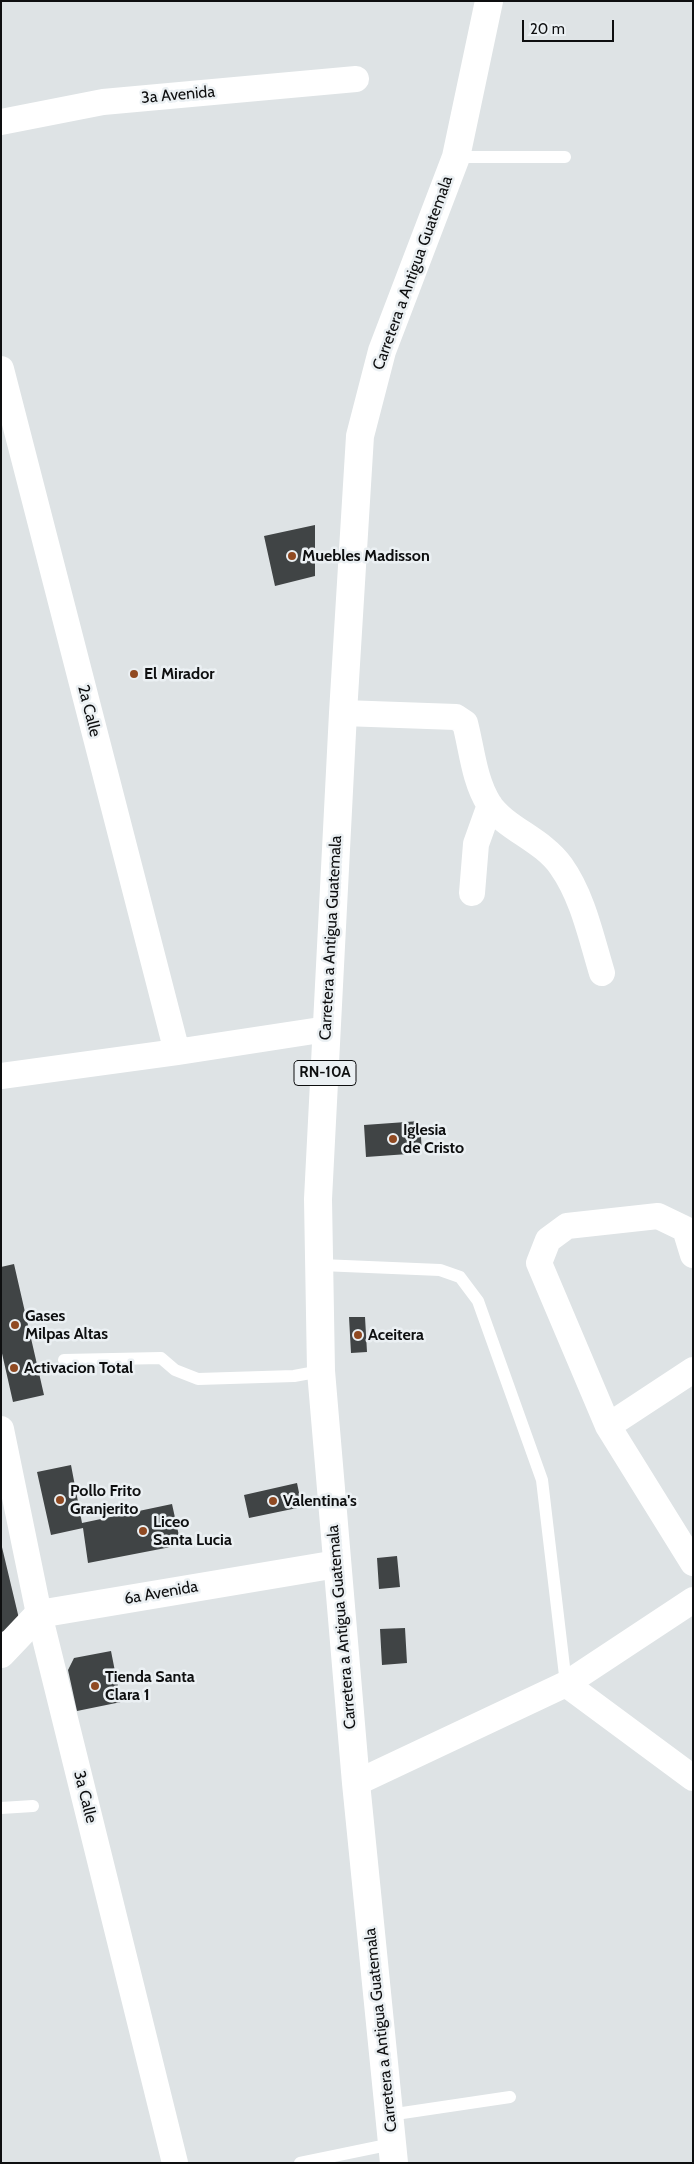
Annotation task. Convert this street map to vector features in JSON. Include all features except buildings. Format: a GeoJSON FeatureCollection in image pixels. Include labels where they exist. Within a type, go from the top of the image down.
{"type":"FeatureCollection","features":[{"type":"Feature","properties":{"kind":"main road","name":"Carretera a Antigua Guatemala"},"geometry":{"type":"LineString","coordinates":[[393,2153],[356,1783],[321,1371],[321,1265],[318,1199],[343,713],[360,436],[382,351],[456,157],[489,1]]}},
{"type":"Feature","properties":{"kind":"main road","name":"6a Avenida"},"geometry":{"type":"LineString","coordinates":[[39,1614],[337,1564]]}},
{"type":"Feature","properties":{"kind":"main road"},"geometry":{"type":"LineString","coordinates":[[1,1654],[39,1614]]}},
{"type":"Feature","properties":{"kind":"street","name":"3a Avenida"},"geometry":{"type":"LineString","coordinates":[[1,122],[103,102],[356,79]]}},
{"type":"Feature","properties":{"kind":"street","name":"2a Calle"},"geometry":{"type":"LineString","coordinates":[[1,369],[177,1052]]}},
{"type":"Feature","properties":{"kind":"street"},"geometry":{"type":"LineString","coordinates":[[343,713],[461,719],[465,723],[478,783],[490,805],[507,821],[541,844],[561,866],[579,898],[602,973]]}},
{"type":"Feature","properties":{"kind":"street"},"geometry":{"type":"LineString","coordinates":[[472,893],[472,870],[476,844],[490,805]]}},
{"type":"Feature","properties":{"kind":"street"},"geometry":{"type":"LineString","coordinates":[[1,1076],[327,1029]]}},
{"type":"Feature","properties":{"kind":"street"},"geometry":{"type":"LineString","coordinates":[[693,1255],[685,1229],[658,1216],[567,1226],[548,1240],[539,1263],[608,1426],[693,1563]]}},
{"type":"Feature","properties":{"kind":"street"},"geometry":{"type":"LineString","coordinates":[[608,1426],[693,1370]]}},
{"type":"Feature","properties":{"kind":"street","name":"3a Calle"},"geometry":{"type":"LineString","coordinates":[[1,1429],[39,1614],[175,2163]]}},
{"type":"Feature","properties":{"kind":"street"},"geometry":{"type":"LineString","coordinates":[[356,1783],[566,1684],[693,1600]]}},
{"type":"Feature","properties":{"kind":"street"},"geometry":{"type":"LineString","coordinates":[[566,1684],[693,1778]]}},
{"type":"Feature","properties":{"kind":"lane"},"geometry":{"type":"LineString","coordinates":[[456,157],[565,157]]}},
{"type":"Feature","properties":{"kind":"lane"},"geometry":{"type":"LineString","coordinates":[[321,1265],[440,1270],[460,1277],[478,1301],[542,1480],[566,1684]]}},
{"type":"Feature","properties":{"kind":"lane"},"geometry":{"type":"LineString","coordinates":[[64,1360],[161,1358],[175,1370],[198,1379],[294,1376],[321,1371]]}},
{"type":"Feature","properties":{"kind":"lane"},"geometry":{"type":"LineString","coordinates":[[1,1808],[33,1806]]}},
{"type":"Feature","properties":{"kind":"lane"},"geometry":{"type":"LineString","coordinates":[[389,2115],[510,2097]]}},
{"type":"Feature","properties":{"kind":"lane"},"geometry":{"type":"LineString","coordinates":[[300,2163],[393,2153]]}},
{"type":"Feature","properties":{"kind":"place","name":"Muebles Madisson"},"geometry":{"type":"Point","coordinates":[292,556]}},
{"type":"Feature","properties":{"kind":"place","name":"El Mirador"},"geometry":{"type":"Point","coordinates":[134,674]}},
{"type":"Feature","properties":{"kind":"place","name":"Iglesia de Cristo"},"geometry":{"type":"Point","coordinates":[393,1139]}},
{"type":"Feature","properties":{"kind":"place","name":"Gases Milpas Altas"},"geometry":{"type":"Point","coordinates":[15,1325]}},
{"type":"Feature","properties":{"kind":"place","name":"Aceitera"},"geometry":{"type":"Point","coordinates":[358,1335]}},
{"type":"Feature","properties":{"kind":"place","name":"Activacion Total"},"geometry":{"type":"Point","coordinates":[14,1368]}},
{"type":"Feature","properties":{"kind":"place","name":"Pollo Frito Granjerito"},"geometry":{"type":"Point","coordinates":[60,1500]}},
{"type":"Feature","properties":{"kind":"place","name":"Valentina's"},"geometry":{"type":"Point","coordinates":[273,1501]}},
{"type":"Feature","properties":{"kind":"place","name":"Liceo Santa Lucia"},"geometry":{"type":"Point","coordinates":[143,1531]}},
{"type":"Feature","properties":{"kind":"place","name":"Tienda Santa Clara 1"},"geometry":{"type":"Point","coordinates":[95,1686]}}]}
